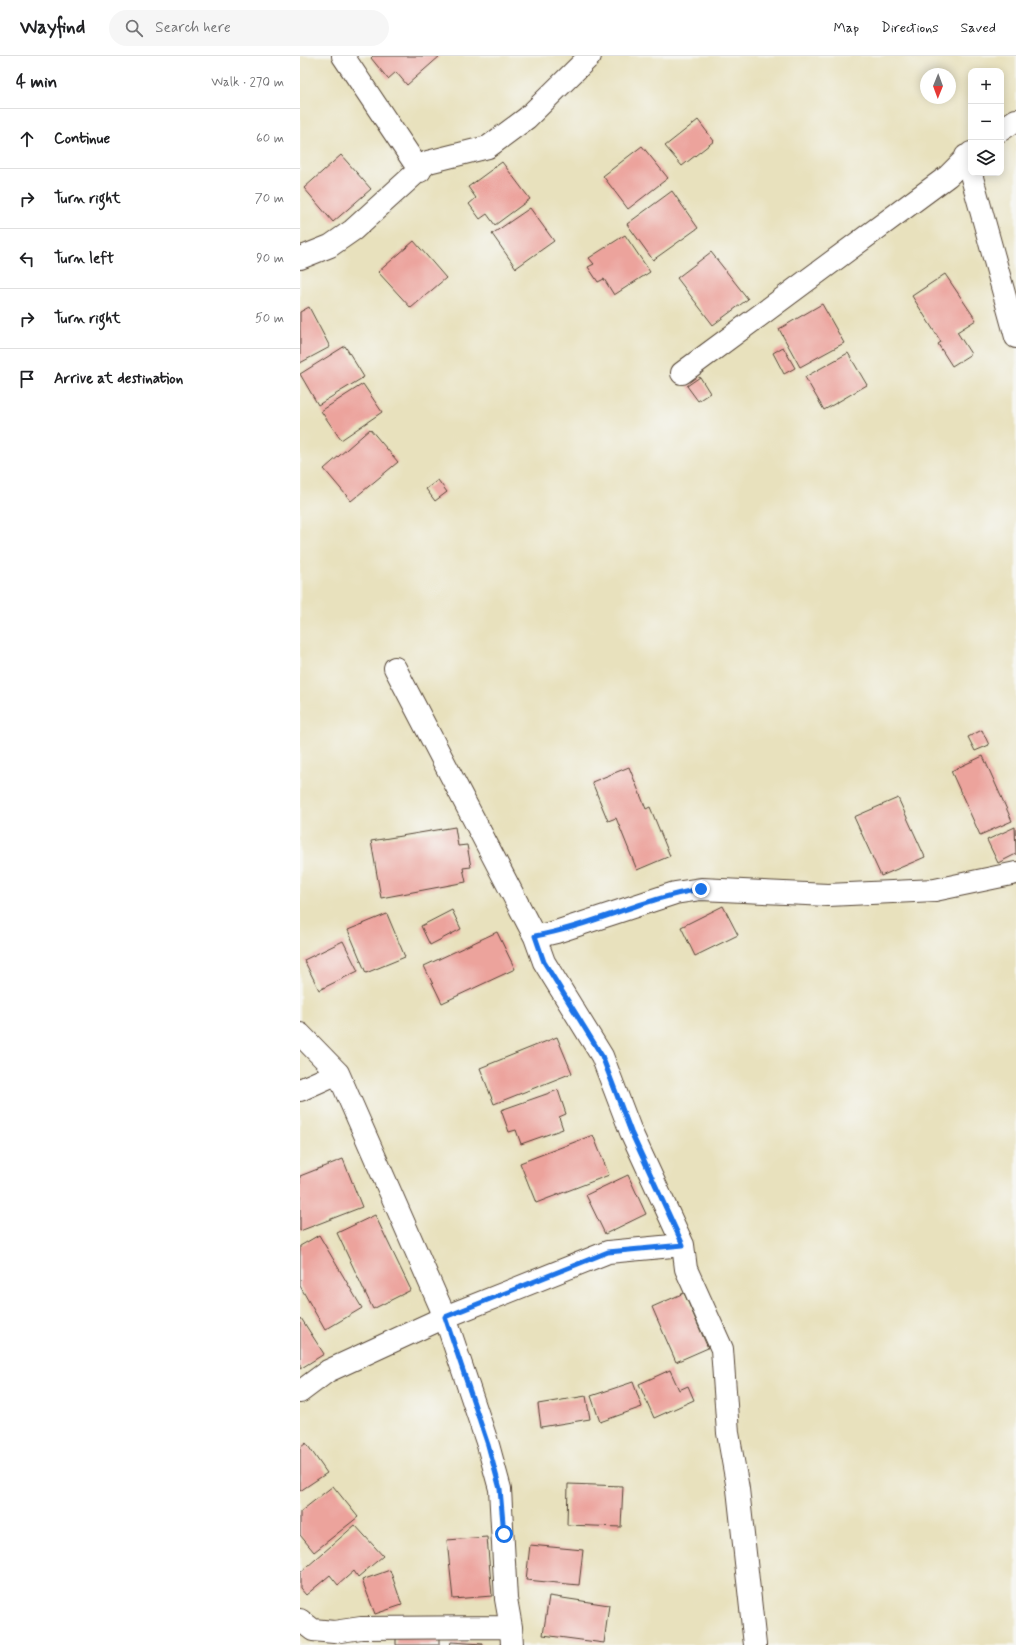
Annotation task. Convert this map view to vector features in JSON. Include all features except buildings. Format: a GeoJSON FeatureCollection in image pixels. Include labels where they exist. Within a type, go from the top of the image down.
{"type":"FeatureCollection","features":[{"type":"Feature","properties":{"kind":"street"},"geometry":{"type":"LineString","coordinates":[[343,56],[420,171]]}},
{"type":"Feature","properties":{"kind":"street"},"geometry":{"type":"LineString","coordinates":[[300,258],[330,246],[353,230],[420,171],[428,162],[488,147],[527,118],[590,56]]}},
{"type":"Feature","properties":{"kind":"street"},"geometry":{"type":"LineString","coordinates":[[1004,128],[1016,120]]}},
{"type":"Feature","properties":{"kind":"street"},"geometry":{"type":"LineString","coordinates":[[682,373],[948,176],[968,156]]}},
{"type":"Feature","properties":{"kind":"street"},"geometry":{"type":"LineString","coordinates":[[974,176],[1016,337]]}},
{"type":"Feature","properties":{"kind":"street"},"geometry":{"type":"LineString","coordinates":[[395,668],[535,936],[544,962],[602,1056],[631,1132],[683,1245],[686,1269],[722,1349],[728,1433],[738,1489],[755,1645]]}},
{"type":"Feature","properties":{"kind":"street"},"geometry":{"type":"LineString","coordinates":[[535,936],[556,932],[675,893],[701,889],[828,895],[935,890],[1016,872]]}},
{"type":"Feature","properties":{"kind":"street"},"geometry":{"type":"LineString","coordinates":[[300,1034],[338,1073],[445,1317],[488,1445],[500,1489],[506,1599],[511,1636],[360,1636],[312,1630],[300,1620]]}},
{"type":"Feature","properties":{"kind":"street"},"geometry":{"type":"LineString","coordinates":[[300,1090],[338,1073]]}},
{"type":"Feature","properties":{"kind":"street"},"geometry":{"type":"LineString","coordinates":[[300,1392],[328,1371],[445,1317],[608,1252],[683,1245]]}},
{"type":"Feature","properties":{"kind":"route"},"geometry":{"type":"LineString","coordinates":[[504,1534],[500,1489],[488,1445],[445,1317],[608,1252],[683,1245],[631,1132],[602,1056],[544,962],[535,936],[556,932],[675,893],[701,889]]}}]}
